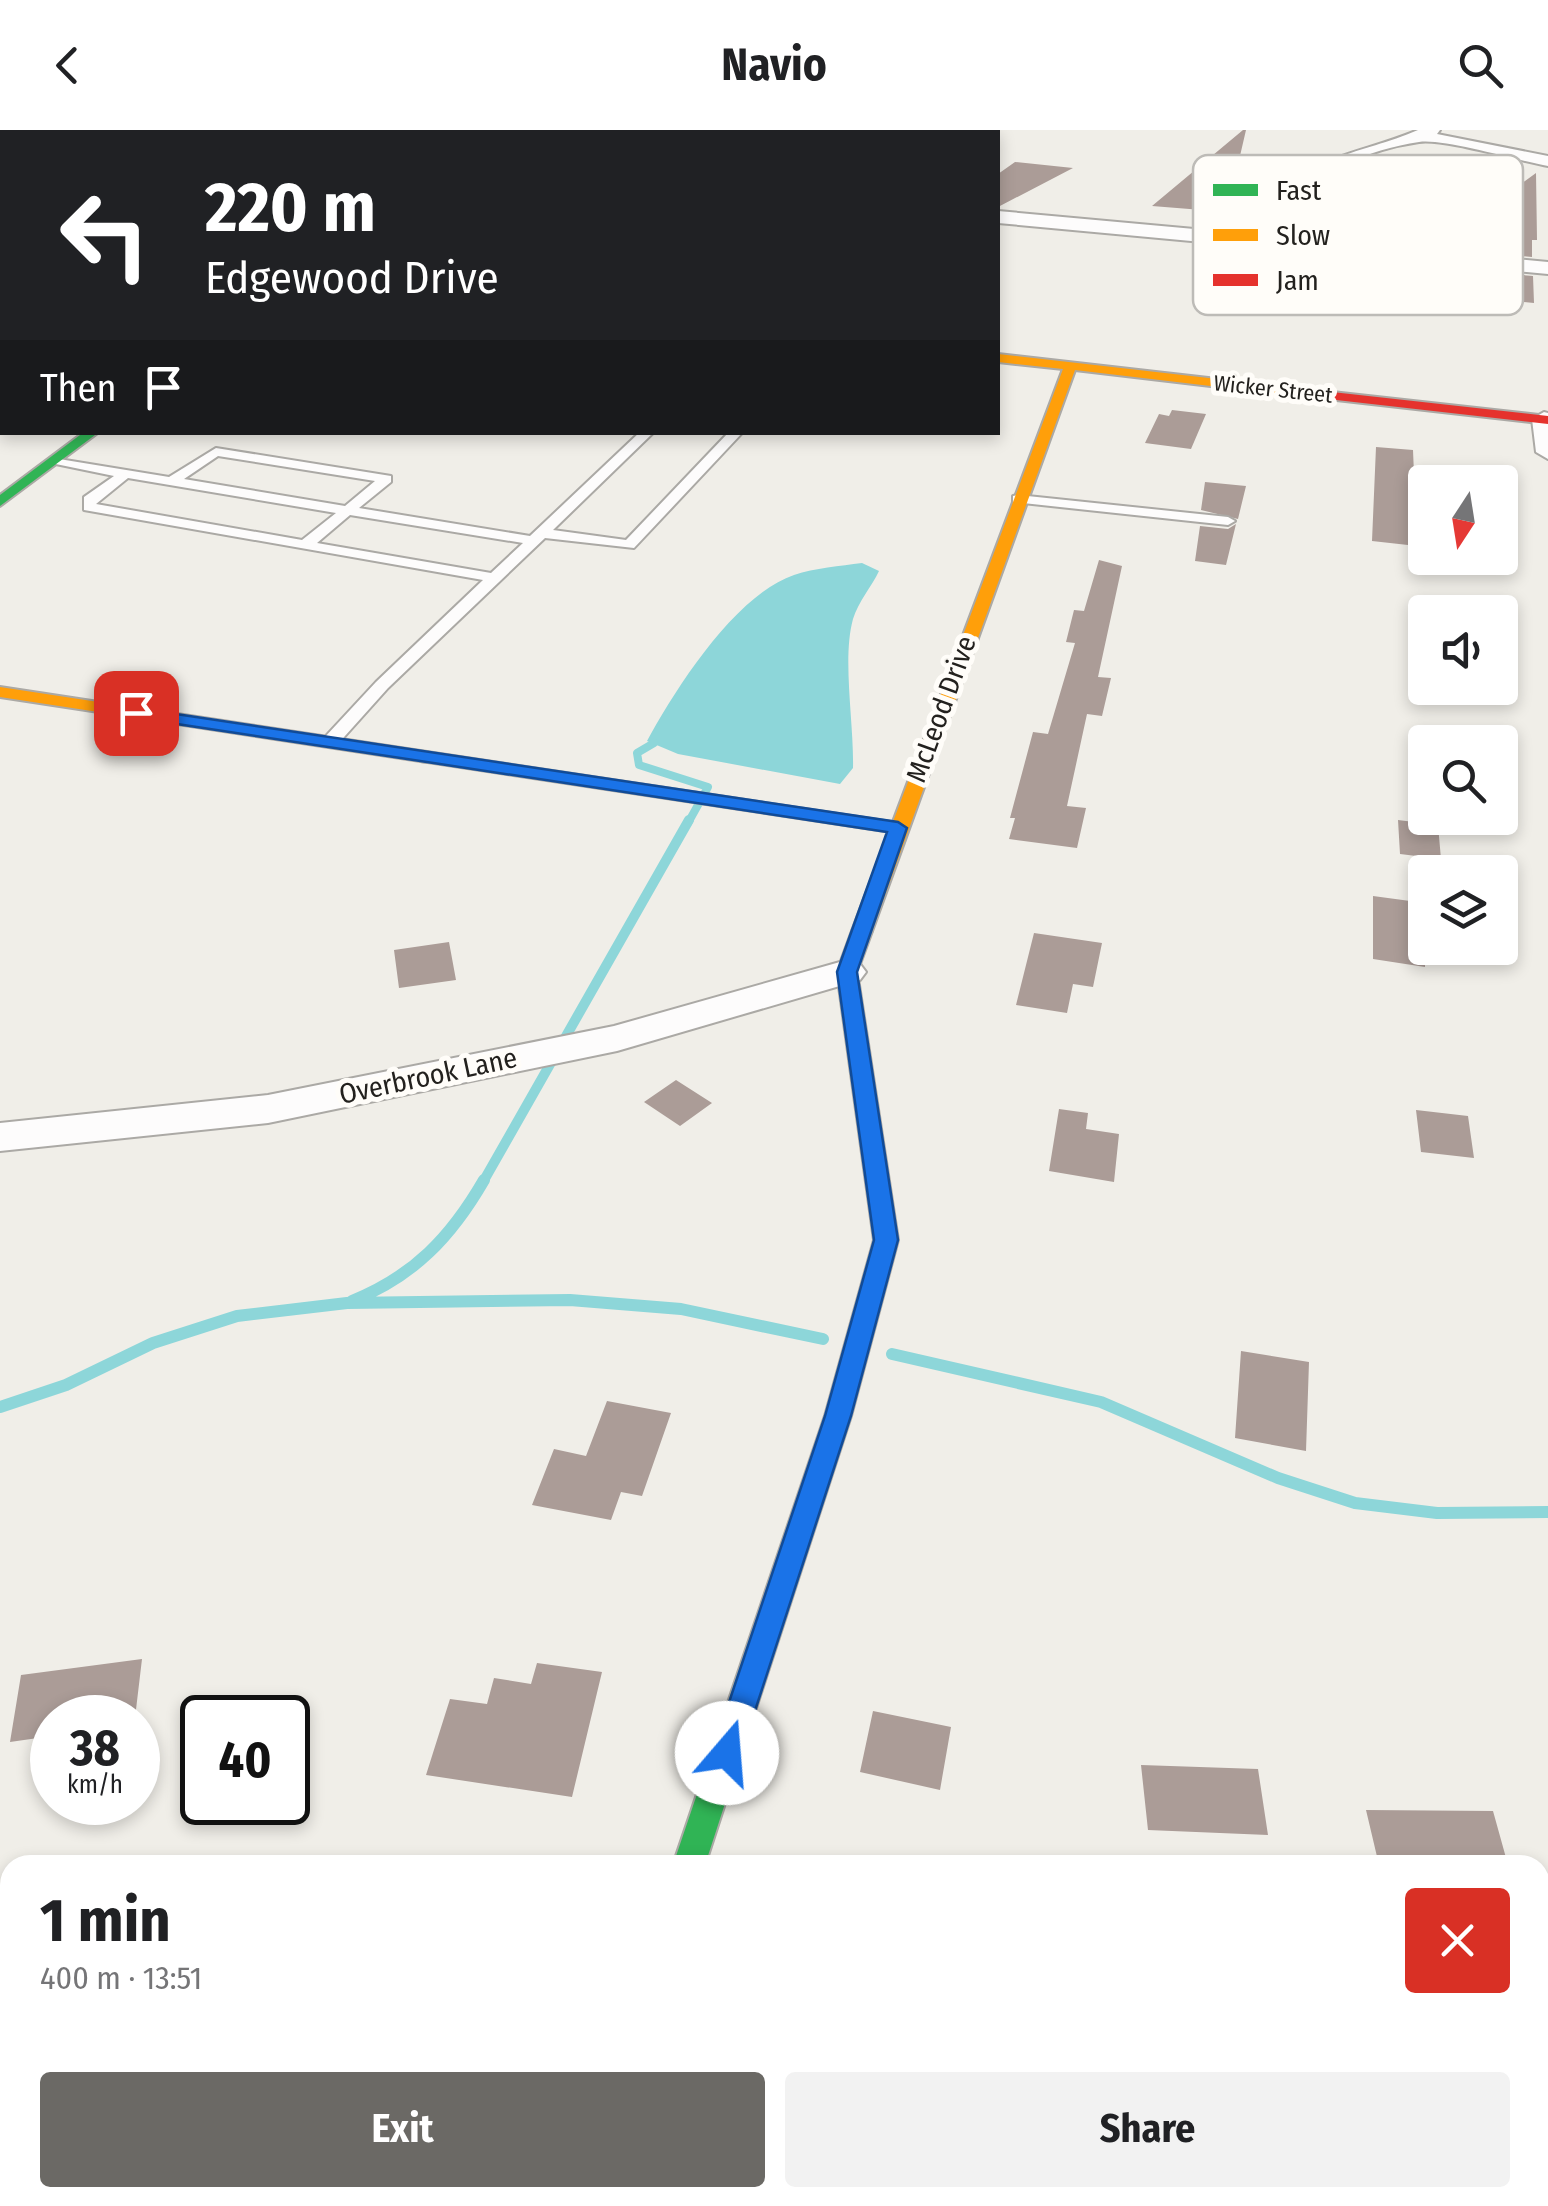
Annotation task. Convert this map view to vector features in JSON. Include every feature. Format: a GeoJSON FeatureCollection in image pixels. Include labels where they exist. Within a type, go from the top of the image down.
{"type":"FeatureCollection","features":[{"type":"Feature","properties":{"kind":"street"},"geometry":{"type":"LineString","coordinates":[[1350,155],[1426,133],[1548,160]]}},
{"type":"Feature","properties":{"kind":"street"},"geometry":{"type":"LineString","coordinates":[[1000,217],[1193,236]]}},
{"type":"Feature","properties":{"kind":"street"},"geometry":{"type":"LineString","coordinates":[[1523,266],[1548,268]]}},
{"type":"Feature","properties":{"kind":"street","name":"Wicker Street"},"geometry":{"type":"LineString","coordinates":[[1000,358],[1546,420]]}},
{"type":"Feature","properties":{"kind":"street","name":"McLeod Drive"},"geometry":{"type":"LineString","coordinates":[[693,1855],[838,1416],[886,1240],[847,972],[1070,366]]}},
{"type":"Feature","properties":{"kind":"street"},"geometry":{"type":"LineString","coordinates":[[1546,420],[1548,452]]}},
{"type":"Feature","properties":{"kind":"street"},"geometry":{"type":"LineString","coordinates":[[0,502],[89,435]]}},
{"type":"Feature","properties":{"kind":"street"},"geometry":{"type":"LineString","coordinates":[[0,692],[898,828]]}},
{"type":"Feature","properties":{"kind":"street","name":"Overbrook Lane"},"geometry":{"type":"LineString","coordinates":[[0,1137],[287,1105],[616,1038],[847,972]]}},
{"type":"Feature","properties":{"kind":"lane"},"geometry":{"type":"LineString","coordinates":[[330,742],[382,685],[645,435]]}},
{"type":"Feature","properties":{"kind":"lane"},"geometry":{"type":"LineString","coordinates":[[53,462],[349,510],[538,537],[628,545],[734,435]]}},
{"type":"Feature","properties":{"kind":"lane"},"geometry":{"type":"LineString","coordinates":[[170,482],[216,452],[386,479],[305,545]]}},
{"type":"Feature","properties":{"kind":"lane"},"geometry":{"type":"LineString","coordinates":[[124,474],[89,500],[89,507],[495,578]]}},
{"type":"Feature","properties":{"kind":"lane"},"geometry":{"type":"LineString","coordinates":[[1018,499],[1228,522]]}},
{"type":"Feature","properties":{"kind":"water"},"geometry":{"type":"Polygon","coordinates":[[[862,563],[879,571],[855,613],[850,635],[853,768],[840,784],[678,754],[647,741],[691,670],[750,602],[794,575],[862,563]]]}},
{"type":"Feature","properties":{"kind":"building"},"geometry":{"type":"Polygon","coordinates":[[[1243,130],[1246,130],[1240,155],[1213,155],[1243,130]]]}},
{"type":"Feature","properties":{"kind":"building"},"geometry":{"type":"Polygon","coordinates":[[[1015,162],[1073,168],[1000,206],[1000,173],[1015,162]]]}},
{"type":"Feature","properties":{"kind":"building"},"geometry":{"type":"Polygon","coordinates":[[[1193,172],[1193,209],[1152,206],[1193,172]]]}},
{"type":"Feature","properties":{"kind":"building"},"geometry":{"type":"Polygon","coordinates":[[[1536,173],[1537,240],[1532,240],[1532,257],[1523,256],[1523,182],[1536,173]]]}},
{"type":"Feature","properties":{"kind":"building"},"geometry":{"type":"Polygon","coordinates":[[[1523,275],[1533,276],[1534,303],[1523,302],[1523,275]]]}},
{"type":"Feature","properties":{"kind":"building"},"geometry":{"type":"Polygon","coordinates":[[[1172,410],[1206,414],[1191,449],[1145,443],[1159,414],[1169,416],[1172,410]]]}},
{"type":"Feature","properties":{"kind":"building"},"geometry":{"type":"Polygon","coordinates":[[[1376,447],[1413,450],[1414,465],[1408,465],[1408,545],[1372,541],[1376,447]]]}},
{"type":"Feature","properties":{"kind":"building"},"geometry":{"type":"Polygon","coordinates":[[[1205,482],[1246,486],[1238,519],[1201,510],[1205,482]]]}},
{"type":"Feature","properties":{"kind":"building"},"geometry":{"type":"Polygon","coordinates":[[[1236,524],[1226,565],[1195,561],[1200,526],[1228,529],[1236,524]]]}},
{"type":"Feature","properties":{"kind":"building"},"geometry":{"type":"Polygon","coordinates":[[[1099,560],[1122,566],[1098,677],[1111,678],[1102,716],[1087,714],[1067,806],[1086,808],[1077,848],[1009,839],[1015,818],[1010,818],[1033,732],[1048,734],[1075,643],[1066,642],[1074,610],[1084,611],[1099,560]]]}},
{"type":"Feature","properties":{"kind":"building"},"geometry":{"type":"Polygon","coordinates":[[[1398,820],[1408,821],[1408,835],[1439,835],[1441,855],[1400,854],[1398,820]]]}},
{"type":"Feature","properties":{"kind":"building"},"geometry":{"type":"Polygon","coordinates":[[[1373,896],[1408,901],[1408,964],[1373,959],[1373,896]]]}},
{"type":"Feature","properties":{"kind":"building"},"geometry":{"type":"Polygon","coordinates":[[[1034,933],[1102,943],[1093,987],[1073,984],[1067,1013],[1016,1005],[1034,933]]]}},
{"type":"Feature","properties":{"kind":"building"},"geometry":{"type":"Polygon","coordinates":[[[449,942],[456,980],[399,988],[394,950],[449,942]]]}},
{"type":"Feature","properties":{"kind":"building"},"geometry":{"type":"Polygon","coordinates":[[[676,1080],[712,1103],[680,1126],[644,1102],[676,1080]]]}},
{"type":"Feature","properties":{"kind":"building"},"geometry":{"type":"Polygon","coordinates":[[[1059,1109],[1088,1113],[1086,1129],[1119,1134],[1114,1182],[1049,1171],[1059,1109]]]}},
{"type":"Feature","properties":{"kind":"building"},"geometry":{"type":"Polygon","coordinates":[[[1416,1110],[1468,1116],[1474,1158],[1421,1152],[1416,1110]]]}},
{"type":"Feature","properties":{"kind":"building"},"geometry":{"type":"Polygon","coordinates":[[[1241,1351],[1309,1362],[1306,1451],[1235,1438],[1241,1351]]]}},
{"type":"Feature","properties":{"kind":"building"},"geometry":{"type":"Polygon","coordinates":[[[607,1401],[671,1413],[642,1496],[621,1492],[611,1520],[532,1505],[554,1449],[586,1456],[607,1401]]]}},
{"type":"Feature","properties":{"kind":"building"},"geometry":{"type":"Polygon","coordinates":[[[142,1659],[138,1695],[30,1695],[30,1739],[10,1742],[21,1675],[142,1659]]]}},
{"type":"Feature","properties":{"kind":"building"},"geometry":{"type":"Polygon","coordinates":[[[537,1663],[602,1672],[572,1797],[426,1775],[450,1699],[487,1704],[494,1678],[531,1684],[537,1663]]]}},
{"type":"Feature","properties":{"kind":"building"},"geometry":{"type":"Polygon","coordinates":[[[873,1711],[951,1727],[940,1790],[860,1772],[873,1711]]]}},
{"type":"Feature","properties":{"kind":"building"},"geometry":{"type":"Polygon","coordinates":[[[1141,1765],[1258,1769],[1268,1835],[1148,1830],[1141,1765]]]}},
{"type":"Feature","properties":{"kind":"building"},"geometry":{"type":"Polygon","coordinates":[[[1366,1810],[1493,1811],[1505,1855],[1377,1855],[1366,1810]]]}},
{"type":"Feature","properties":{"kind":"waterway"},"geometry":{"type":"LineString","coordinates":[[654,743],[637,753],[639,765],[708,787],[688,823]]}},
{"type":"Feature","properties":{"kind":"waterway"},"geometry":{"type":"LineString","coordinates":[[483,1182],[689,820]]}},
{"type":"Feature","properties":{"kind":"waterway"},"geometry":{"type":"LineString","coordinates":[[352,1301],[394,1280],[429,1252],[458,1219],[484,1180]]}},
{"type":"Feature","properties":{"kind":"waterway"},"geometry":{"type":"LineString","coordinates":[[0,1407],[66,1385],[153,1343],[237,1316],[347,1303],[570,1300],[681,1309],[823,1339]]}},
{"type":"Feature","properties":{"kind":"waterway"},"geometry":{"type":"LineString","coordinates":[[892,1354],[1101,1402],[1278,1478],[1355,1503],[1437,1513],[1548,1512]]}},
{"type":"Feature","properties":{"kind":"traffic: fast"},"geometry":{"type":"LineString","coordinates":[[0,502],[89,435]]}},
{"type":"Feature","properties":{"kind":"traffic: fast"},"geometry":{"type":"LineString","coordinates":[[427,757],[898,828]]}},
{"type":"Feature","properties":{"kind":"traffic: fast"},"geometry":{"type":"LineString","coordinates":[[692,1855],[838,1416],[886,1240],[847,972],[862,931]]}},
{"type":"Feature","properties":{"kind":"traffic: slow"},"geometry":{"type":"LineString","coordinates":[[1000,358],[1305,393]]}},
{"type":"Feature","properties":{"kind":"traffic: slow"},"geometry":{"type":"LineString","coordinates":[[862,931],[1070,367]]}},
{"type":"Feature","properties":{"kind":"traffic: slow"},"geometry":{"type":"LineString","coordinates":[[0,692],[427,757]]}},
{"type":"Feature","properties":{"kind":"traffic: jam"},"geometry":{"type":"LineString","coordinates":[[1305,393],[1548,420]]}},
{"type":"Feature","properties":{"kind":"route"},"geometry":{"type":"LineString","coordinates":[[136,713],[898,828],[847,972],[886,1240],[838,1416],[727,1753]]}}]}
